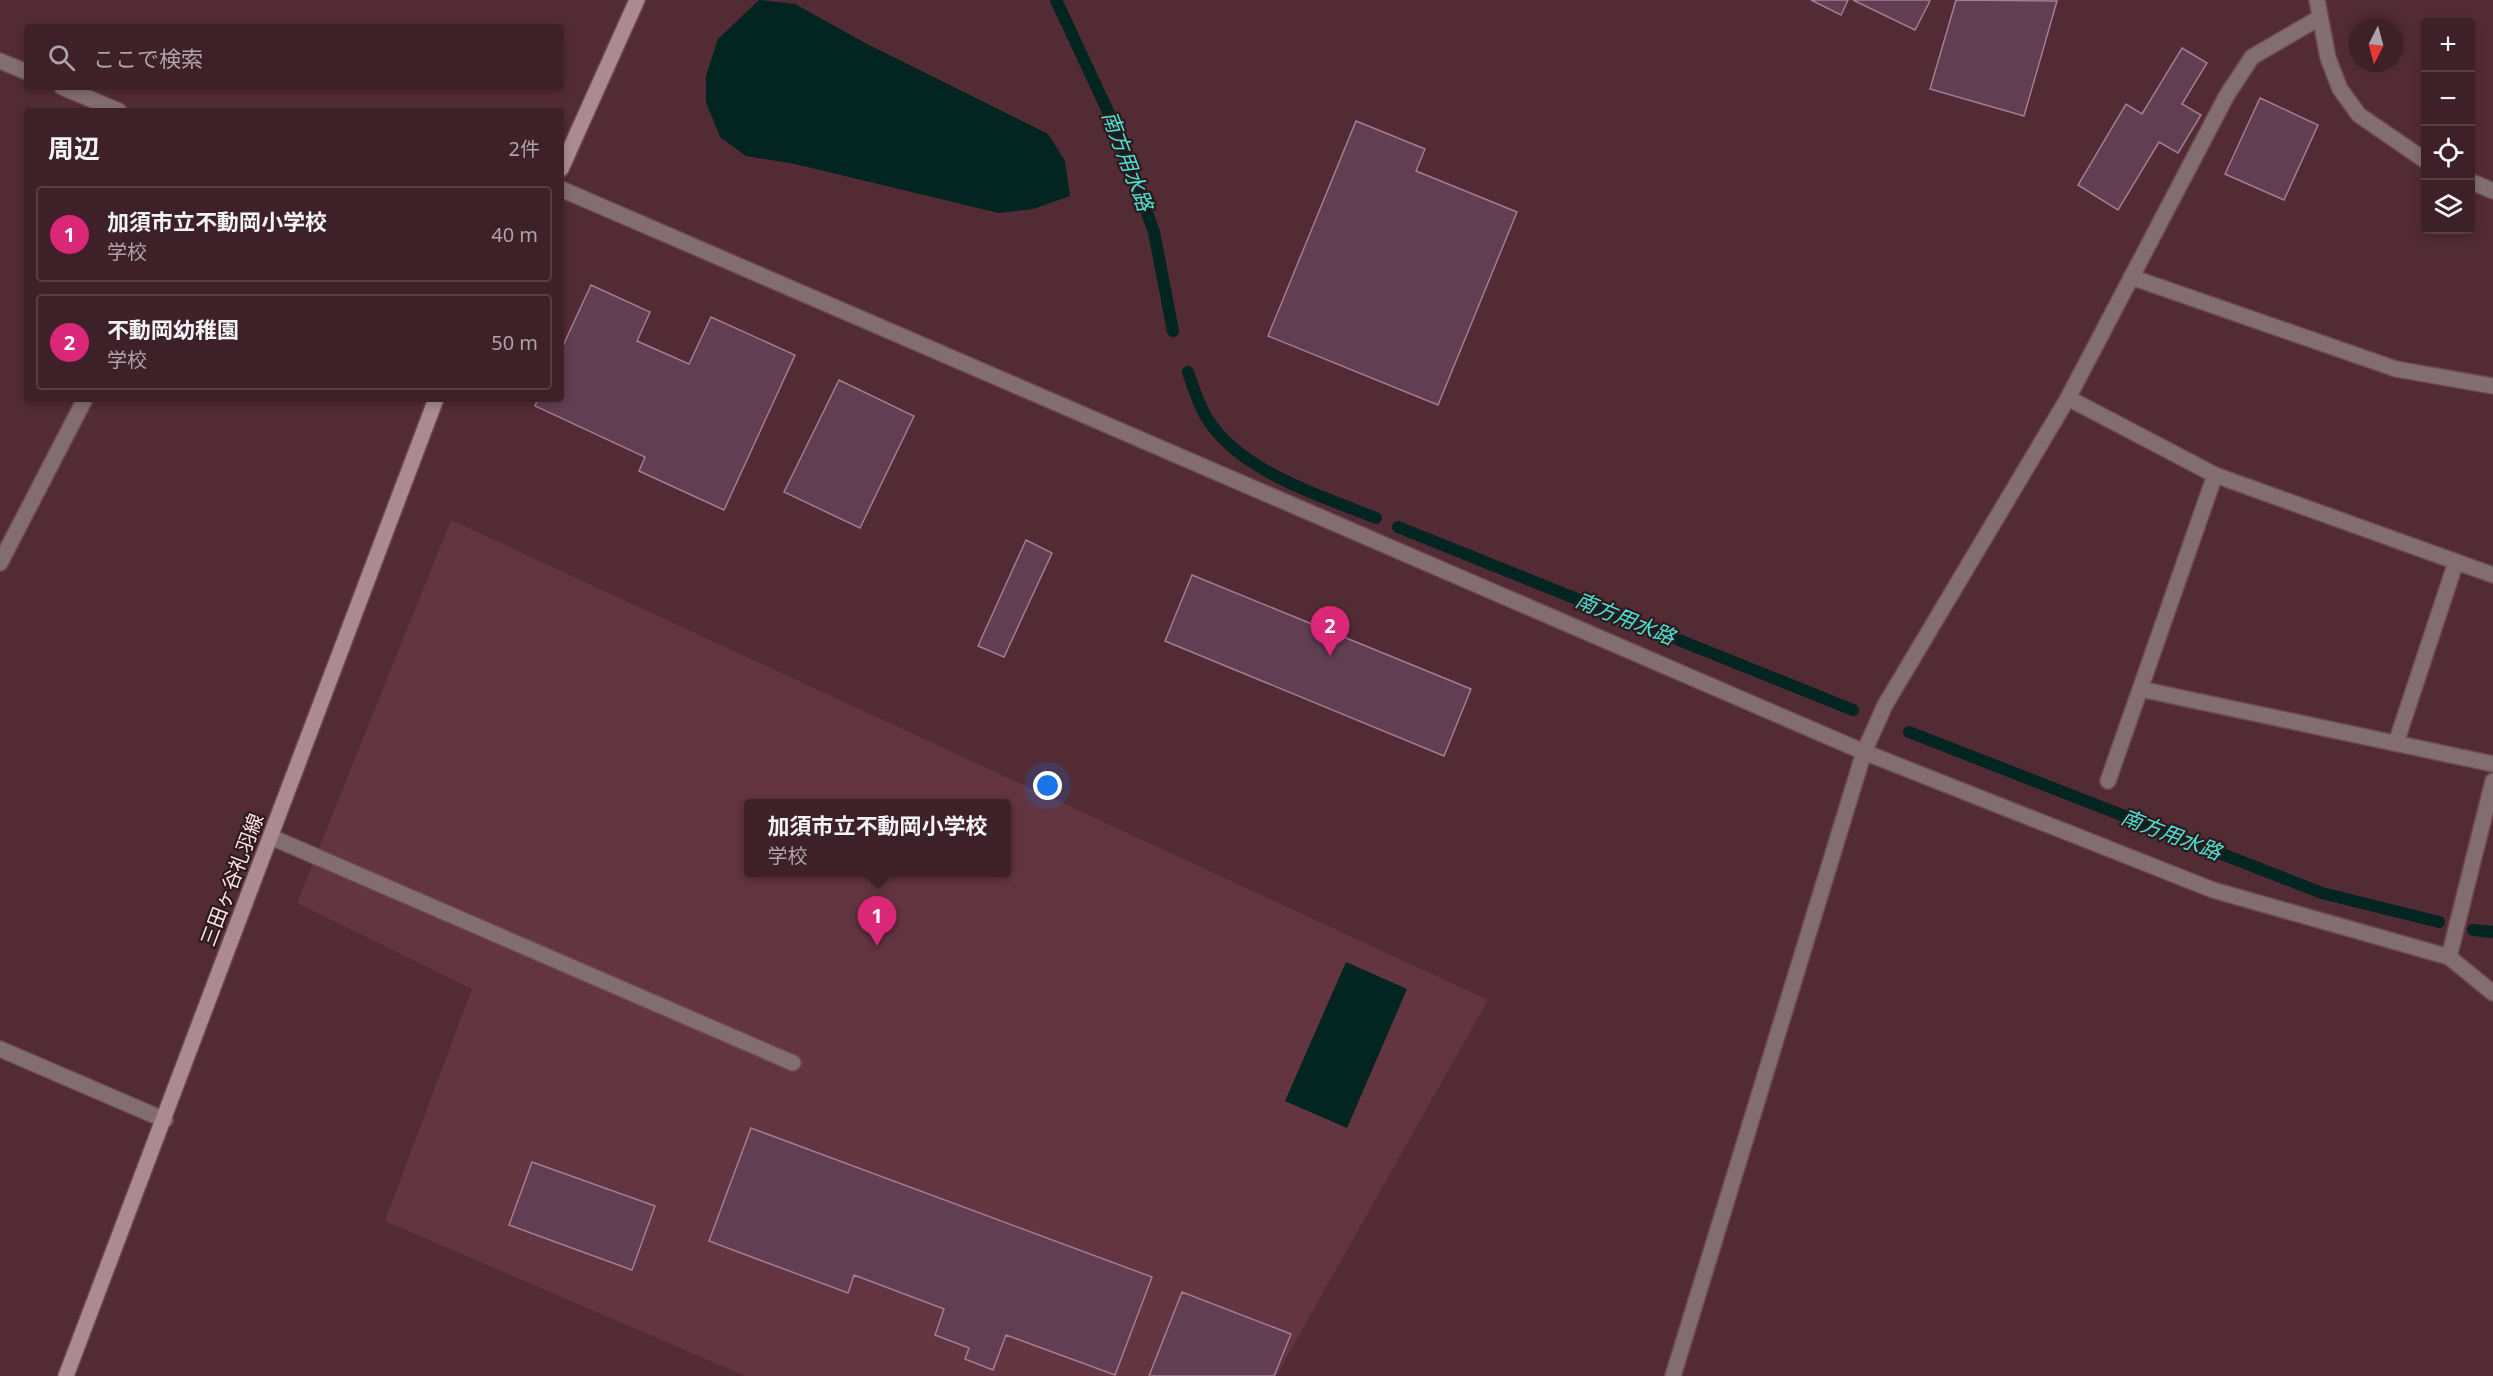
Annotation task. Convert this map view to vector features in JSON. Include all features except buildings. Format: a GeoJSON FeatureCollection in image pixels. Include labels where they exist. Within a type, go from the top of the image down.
{"type":"FeatureCollection","features":[{"type":"Feature","properties":{"kind":"main road"},"geometry":{"type":"LineString","coordinates":[[564,163],[637,0]]}},
{"type":"Feature","properties":{"kind":"main road","name":"三田ヶ谷礼羽線"},"geometry":{"type":"LineString","coordinates":[[66,1376],[165,1120],[435,402]]}},
{"type":"Feature","properties":{"kind":"street"},"geometry":{"type":"LineString","coordinates":[[2317,0],[2328,58],[2340,88],[2359,115],[2421,158]]}},
{"type":"Feature","properties":{"kind":"street"},"geometry":{"type":"LineString","coordinates":[[1673,1376],[1864,752],[1885,705],[2068,398],[2227,95],[2252,57],[2319,18]]}},
{"type":"Feature","properties":{"kind":"street"},"geometry":{"type":"LineString","coordinates":[[0,61],[24,71]]}},
{"type":"Feature","properties":{"kind":"street"},"geometry":{"type":"LineString","coordinates":[[69,90],[112,108]]}},
{"type":"Feature","properties":{"kind":"street"},"geometry":{"type":"LineString","coordinates":[[2475,183],[2493,191]]}},
{"type":"Feature","properties":{"kind":"street"},"geometry":{"type":"LineString","coordinates":[[564,190],[1864,752],[2213,890],[2451,950],[2493,993]]}},
{"type":"Feature","properties":{"kind":"street"},"geometry":{"type":"LineString","coordinates":[[2131,277],[2396,369],[2493,386]]}},
{"type":"Feature","properties":{"kind":"street"},"geometry":{"type":"LineString","coordinates":[[2068,398],[2215,475],[2493,575]]}},
{"type":"Feature","properties":{"kind":"street"},"geometry":{"type":"LineString","coordinates":[[0,563],[83,402]]}},
{"type":"Feature","properties":{"kind":"street"},"geometry":{"type":"LineString","coordinates":[[2108,781],[2215,475]]}},
{"type":"Feature","properties":{"kind":"street"},"geometry":{"type":"LineString","coordinates":[[2396,743],[2456,562]]}},
{"type":"Feature","properties":{"kind":"street"},"geometry":{"type":"LineString","coordinates":[[2140,689],[2493,764]]}},
{"type":"Feature","properties":{"kind":"street"},"geometry":{"type":"LineString","coordinates":[[2451,950],[2493,781]]}},
{"type":"Feature","properties":{"kind":"street"},"geometry":{"type":"LineString","coordinates":[[271,837],[793,1063]]}},
{"type":"Feature","properties":{"kind":"street"},"geometry":{"type":"LineString","coordinates":[[0,1049],[165,1120]]}},
{"type":"Feature","properties":{"kind":"shaded area"},"geometry":{"type":"Polygon","coordinates":[[[759,0],[795,4],[865,43],[1048,134],[1065,161],[1070,196],[1033,209],[999,213],[795,164],[746,156],[720,137],[706,102],[706,76],[718,39],[759,0]]]}},
{"type":"Feature","properties":{"kind":"shaded area"},"geometry":{"type":"Polygon","coordinates":[[[451,520],[1488,1000],[1276,1376],[745,1376],[385,1221],[472,989],[297,903],[451,520]]]}},
{"type":"Feature","properties":{"kind":"shaded area"},"geometry":{"type":"Polygon","coordinates":[[[1346,962],[1407,989],[1347,1128],[1285,1101],[1346,962]]]}},
{"type":"Feature","properties":{"kind":"waterway","name":"南方用水路"},"geometry":{"type":"LineString","coordinates":[[1056,0],[1118,133],[1154,232],[1173,331]]}},
{"type":"Feature","properties":{"kind":"waterway","name":"南方用水路"},"geometry":{"type":"LineString","coordinates":[[1188,372],[1201,407],[1214,428],[1232,447],[1277,477],[1376,518]]}},
{"type":"Feature","properties":{"kind":"waterway","name":"南方用水路"},"geometry":{"type":"LineString","coordinates":[[1398,527],[1853,710]]}},
{"type":"Feature","properties":{"kind":"waterway","name":"南方用水路"},"geometry":{"type":"LineString","coordinates":[[1909,732],[2322,893],[2439,922]]}},
{"type":"Feature","properties":{"kind":"waterway","name":"南方用水路"},"geometry":{"type":"LineString","coordinates":[[2473,930],[2493,932]]}},
{"type":"Feature","properties":{"kind":"place","name":"不動岡幼稚園"},"geometry":{"type":"Point","coordinates":[1330,656]}},
{"type":"Feature","properties":{"kind":"place","name":"加須市立不動岡小学校"},"geometry":{"type":"Point","coordinates":[877,946]}}]}
